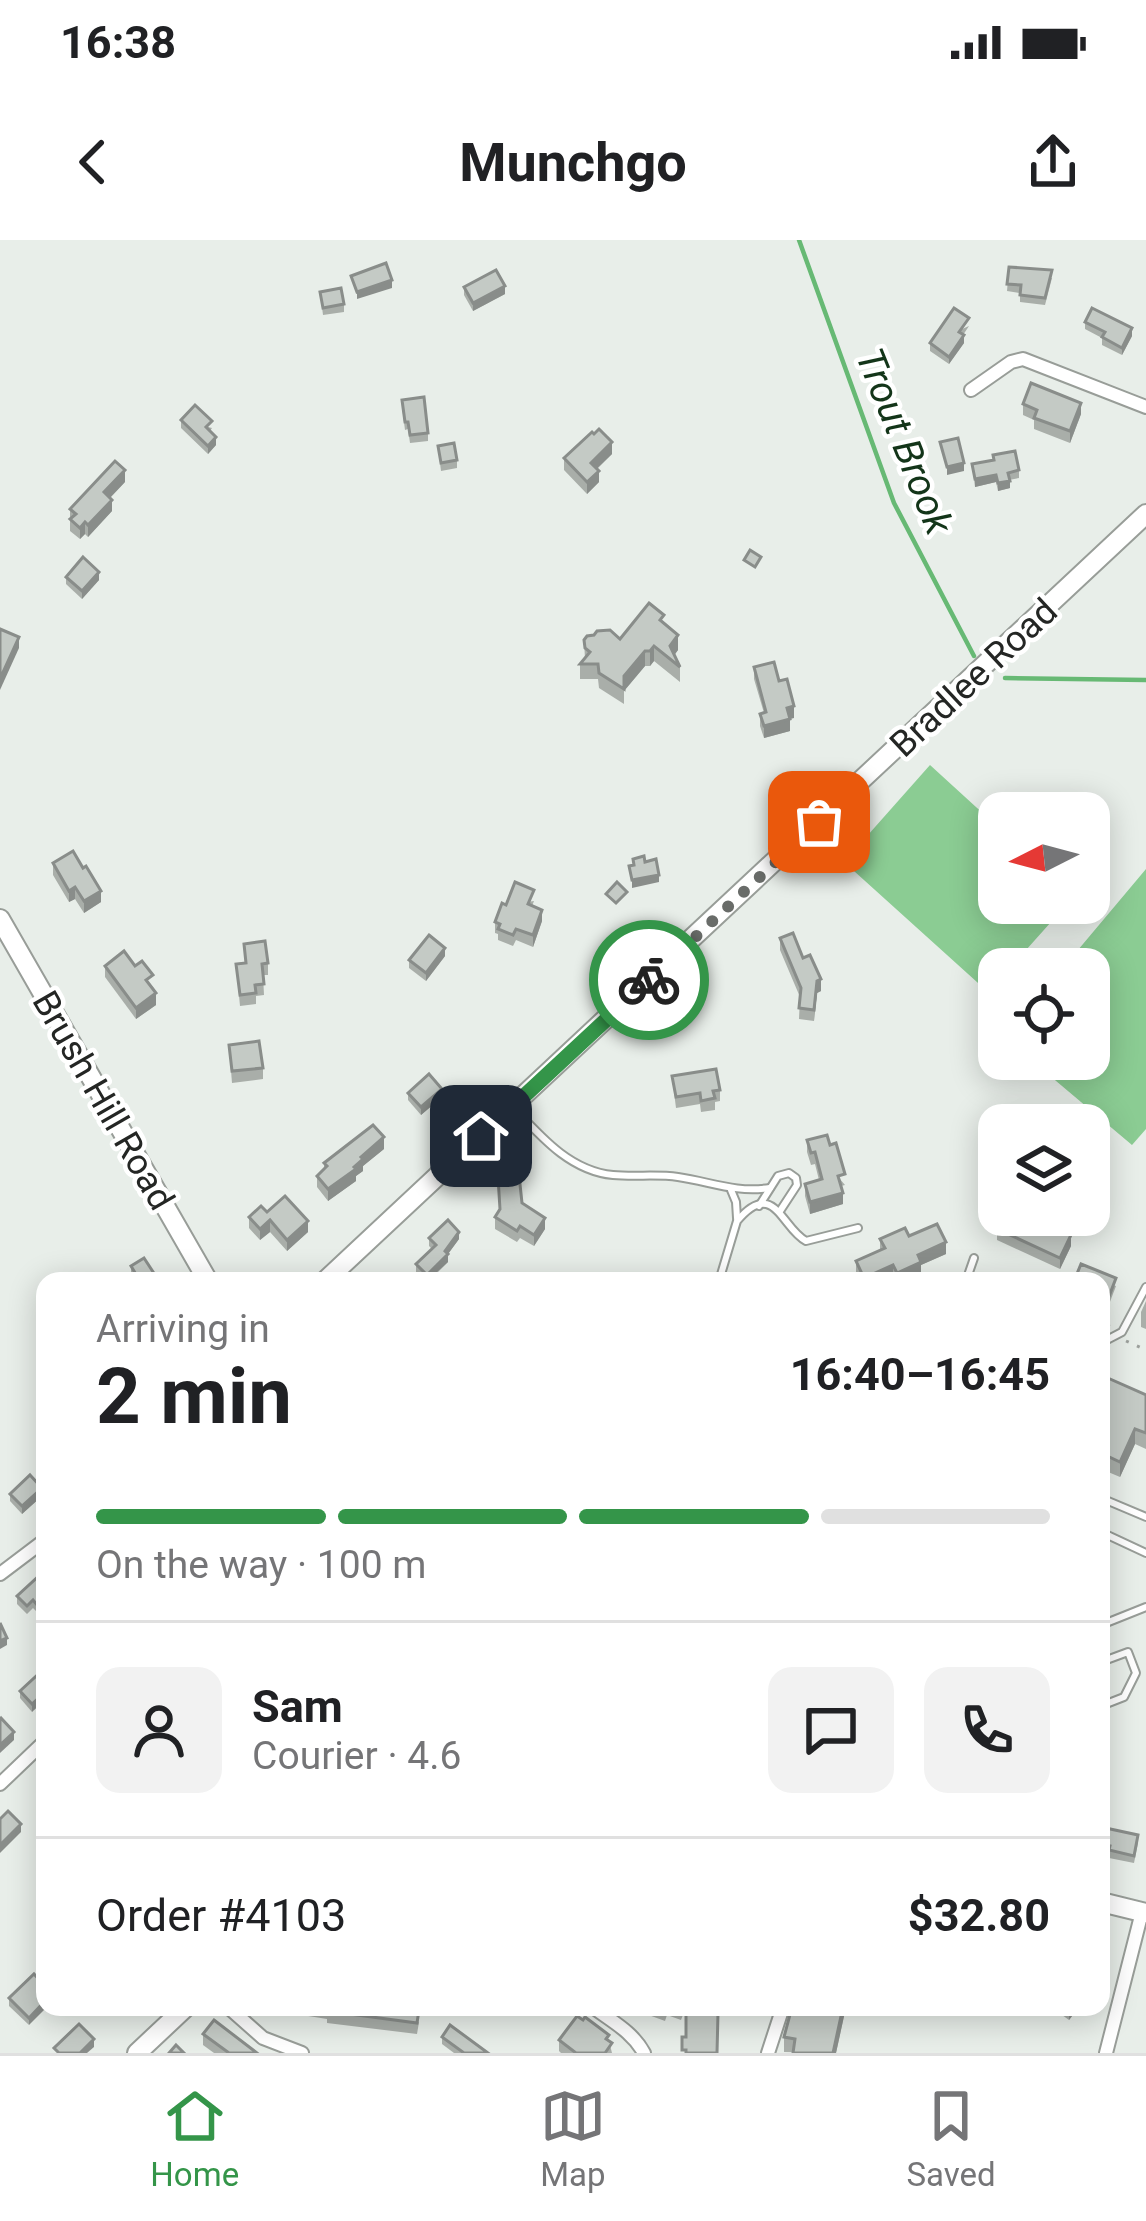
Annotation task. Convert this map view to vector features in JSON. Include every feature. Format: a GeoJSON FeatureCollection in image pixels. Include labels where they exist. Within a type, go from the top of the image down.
{"type":"FeatureCollection","features":[{"type":"Feature","properties":{"kind":"street"},"geometry":{"type":"LineString","coordinates":[[971,390],[1023,359],[1146,406]]}},
{"type":"Feature","properties":{"kind":"street","name":"Bradlee Road"},"geometry":{"type":"LineString","coordinates":[[335,1272],[1146,514]]}},
{"type":"Feature","properties":{"kind":"street","name":"Brush Hill Road"},"geometry":{"type":"LineString","coordinates":[[0,919],[203,1272]]}},
{"type":"Feature","properties":{"kind":"street"},"geometry":{"type":"LineString","coordinates":[[0,1574],[36,1547]]}},
{"type":"Feature","properties":{"kind":"street"},"geometry":{"type":"LineString","coordinates":[[0,1784],[36,1750]]}},
{"type":"Feature","properties":{"kind":"street"},"geometry":{"type":"LineString","coordinates":[[1106,2053],[1144,1912],[1110,1904]]}},
{"type":"Feature","properties":{"kind":"street"},"geometry":{"type":"LineString","coordinates":[[137,2053],[176,2016]]}},
{"type":"Feature","properties":{"kind":"street"},"geometry":{"type":"LineString","coordinates":[[238,2016],[263,2038],[302,2053]]}},
{"type":"Feature","properties":{"kind":"street"},"geometry":{"type":"LineString","coordinates":[[607,2016],[644,2053]]}},
{"type":"Feature","properties":{"kind":"street"},"geometry":{"type":"LineString","coordinates":[[768,2053],[780,2016]]}},
{"type":"Feature","properties":{"kind":"lane"},"geometry":{"type":"LineString","coordinates":[[512,1106],[560,1153],[590,1170],[685,1178],[730,1190],[770,1188]]}},
{"type":"Feature","properties":{"kind":"lane"},"geometry":{"type":"LineString","coordinates":[[759,1206],[782,1173],[789,1173],[796,1178],[796,1189],[780,1211]]}},
{"type":"Feature","properties":{"kind":"lane"},"geometry":{"type":"LineString","coordinates":[[722,1272],[736,1221],[736,1202],[730,1190]]}},
{"type":"Feature","properties":{"kind":"lane"},"geometry":{"type":"LineString","coordinates":[[736,1221],[759,1206],[773,1206],[795,1235],[806,1241],[858,1228]]}},
{"type":"Feature","properties":{"kind":"lane"},"geometry":{"type":"LineString","coordinates":[[969,1272],[974,1258]]}},
{"type":"Feature","properties":{"kind":"lane"},"geometry":{"type":"LineString","coordinates":[[1110,1338],[1122,1332],[1146,1287]]}},
{"type":"Feature","properties":{"kind":"lane"},"geometry":{"type":"LineString","coordinates":[[1110,1502],[1146,1517]]}},
{"type":"Feature","properties":{"kind":"lane"},"geometry":{"type":"LineString","coordinates":[[1110,1536],[1146,1552]]}},
{"type":"Feature","properties":{"kind":"lane"},"geometry":{"type":"LineString","coordinates":[[1110,1621],[1146,1607]]}},
{"type":"Feature","properties":{"kind":"lane"},"geometry":{"type":"LineString","coordinates":[[1110,1659],[1128,1652],[1136,1673],[1124,1697],[1110,1702]]}},
{"type":"Feature","properties":{"kind":"green space"},"geometry":{"type":"Polygon","coordinates":[[[930,765],[978,809],[978,924],[1049,924],[1028,948],[978,948],[978,983],[844,862],[930,765]]]}},
{"type":"Feature","properties":{"kind":"green space"},"geometry":{"type":"Polygon","coordinates":[[[1146,869],[1146,1129],[1132,1145],[1110,1126],[1110,1104],[1083,1104],[1055,1080],[1110,1080],[1110,948],[1080,948],[1100,924],[1110,924],[1110,912],[1146,869]]]}},
{"type":"Feature","properties":{"kind":"building"},"geometry":{"type":"Polygon","coordinates":[[[386,263],[392,280],[357,292],[351,276],[386,263]]]}},
{"type":"Feature","properties":{"kind":"building"},"geometry":{"type":"Polygon","coordinates":[[[1009,267],[1052,270],[1045,298],[1020,295],[1021,285],[1007,284],[1009,267]]]}},
{"type":"Feature","properties":{"kind":"building"},"geometry":{"type":"Polygon","coordinates":[[[496,270],[505,286],[473,303],[464,287],[496,270]]]}},
{"type":"Feature","properties":{"kind":"building"},"geometry":{"type":"Polygon","coordinates":[[[341,288],[344,304],[323,308],[320,292],[341,288]]]}},
{"type":"Feature","properties":{"kind":"building"},"geometry":{"type":"Polygon","coordinates":[[[954,308],[969,318],[949,357],[930,343],[954,308]]]}},
{"type":"Feature","properties":{"kind":"building"},"geometry":{"type":"Polygon","coordinates":[[[1092,308],[1132,328],[1122,348],[1085,322],[1092,308]]]}},
{"type":"Feature","properties":{"kind":"building"},"geometry":{"type":"Polygon","coordinates":[[[1031,383],[1081,403],[1070,431],[1034,418],[1037,410],[1023,404],[1031,383]]]}},
{"type":"Feature","properties":{"kind":"building"},"geometry":{"type":"Polygon","coordinates":[[[424,397],[428,433],[410,435],[402,400],[424,397]]]}},
{"type":"Feature","properties":{"kind":"building"},"geometry":{"type":"Polygon","coordinates":[[[195,405],[212,421],[206,427],[216,437],[208,446],[181,420],[195,405]]]}},
{"type":"Feature","properties":{"kind":"building"},"geometry":{"type":"Polygon","coordinates":[[[599,429],[612,442],[591,463],[599,471],[587,482],[564,458],[599,429]]]}},
{"type":"Feature","properties":{"kind":"building"},"geometry":{"type":"Polygon","coordinates":[[[958,438],[964,463],[947,467],[940,442],[958,438]]]}},
{"type":"Feature","properties":{"kind":"building"},"geometry":{"type":"Polygon","coordinates":[[[454,443],[457,460],[441,463],[438,446],[454,443]]]}},
{"type":"Feature","properties":{"kind":"building"},"geometry":{"type":"Polygon","coordinates":[[[1015,451],[1019,470],[1008,473],[1010,481],[998,483],[996,475],[975,479],[972,464],[1015,451]]]}},
{"type":"Feature","properties":{"kind":"building"},"geometry":{"type":"Polygon","coordinates":[[[115,461],[125,470],[104,492],[112,500],[80,528],[70,519],[76,514],[70,509],[115,461]]]}},
{"type":"Feature","properties":{"kind":"building"},"geometry":{"type":"Polygon","coordinates":[[[750,550],[761,557],[755,567],[744,560],[750,550]]]}},
{"type":"Feature","properties":{"kind":"building"},"geometry":{"type":"Polygon","coordinates":[[[83,557],[99,572],[82,591],[66,577],[83,557]]]}},
{"type":"Feature","properties":{"kind":"building"},"geometry":{"type":"Polygon","coordinates":[[[649,603],[678,635],[670,646],[680,667],[654,646],[624,676],[624,689],[599,673],[598,664],[580,664],[590,652],[585,648],[587,636],[610,630],[620,639],[649,603]]]}},
{"type":"Feature","properties":{"kind":"building"},"geometry":{"type":"Polygon","coordinates":[[[0,629],[19,637],[0,679],[0,629]]]}},
{"type":"Feature","properties":{"kind":"building"},"geometry":{"type":"Polygon","coordinates":[[[774,662],[779,681],[787,679],[794,706],[787,708],[790,719],[764,726],[760,714],[766,712],[754,667],[774,662]]]}},
{"type":"Feature","properties":{"kind":"building"},"geometry":{"type":"Polygon","coordinates":[[[73,851],[101,891],[84,901],[75,887],[69,891],[53,863],[73,851]]]}},
{"type":"Feature","properties":{"kind":"building"},"geometry":{"type":"Polygon","coordinates":[[[644,856],[645,862],[656,859],[659,875],[632,880],[629,866],[634,865],[633,859],[644,856]]]}},
{"type":"Feature","properties":{"kind":"building"},"geometry":{"type":"Polygon","coordinates":[[[515,882],[534,890],[528,904],[542,910],[533,935],[516,929],[513,935],[498,929],[500,924],[495,922],[515,882]]]}},
{"type":"Feature","properties":{"kind":"building"},"geometry":{"type":"Polygon","coordinates":[[[617,882],[627,892],[616,903],[606,894],[617,882]]]}},
{"type":"Feature","properties":{"kind":"building"},"geometry":{"type":"Polygon","coordinates":[[[793,933],[803,958],[810,955],[821,979],[814,1010],[799,1008],[801,988],[780,938],[793,933]]]}},
{"type":"Feature","properties":{"kind":"building"},"geometry":{"type":"Polygon","coordinates":[[[429,935],[445,948],[426,973],[409,960],[429,935]]]}},
{"type":"Feature","properties":{"kind":"building"},"geometry":{"type":"Polygon","coordinates":[[[265,941],[264,984],[255,985],[256,993],[240,995],[236,964],[246,963],[244,944],[265,941]]]}},
{"type":"Feature","properties":{"kind":"building"},"geometry":{"type":"Polygon","coordinates":[[[124,951],[135,966],[142,961],[153,975],[146,980],[156,993],[136,1008],[105,966],[124,951]]]}},
{"type":"Feature","properties":{"kind":"building"},"geometry":{"type":"Polygon","coordinates":[[[259,1041],[263,1068],[232,1071],[229,1045],[259,1041]]]}},
{"type":"Feature","properties":{"kind":"building"},"geometry":{"type":"Polygon","coordinates":[[[716,1069],[720,1090],[713,1091],[715,1098],[701,1101],[700,1093],[676,1097],[672,1076],[716,1069]]]}},
{"type":"Feature","properties":{"kind":"building"},"geometry":{"type":"Polygon","coordinates":[[[429,1074],[442,1089],[421,1107],[408,1093],[429,1074]]]}},
{"type":"Feature","properties":{"kind":"building"},"geometry":{"type":"Polygon","coordinates":[[[373,1125],[384,1137],[361,1157],[356,1169],[328,1189],[317,1176],[327,1166],[324,1163],[373,1125]]]}},
{"type":"Feature","properties":{"kind":"building"},"geometry":{"type":"Polygon","coordinates":[[[827,1135],[830,1145],[836,1143],[845,1174],[838,1176],[843,1193],[810,1202],[805,1184],[822,1179],[807,1140],[827,1135]]]}},
{"type":"Feature","properties":{"kind":"building"},"geometry":{"type":"Polygon","coordinates":[[[519,1175],[522,1203],[545,1218],[534,1235],[495,1217],[500,1209],[498,1177],[519,1175]]]}},
{"type":"Feature","properties":{"kind":"building"},"geometry":{"type":"Polygon","coordinates":[[[285,1196],[308,1221],[287,1240],[270,1220],[260,1229],[249,1217],[261,1206],[267,1212],[285,1196]]]}},
{"type":"Feature","properties":{"kind":"building"},"geometry":{"type":"Polygon","coordinates":[[[448,1220],[459,1232],[445,1251],[448,1254],[424,1272],[416,1264],[436,1245],[429,1238],[448,1220]]]}},
{"type":"Feature","properties":{"kind":"building"},"geometry":{"type":"Polygon","coordinates":[[[937,1224],[946,1242],[918,1255],[921,1262],[899,1272],[893,1265],[861,1272],[856,1261],[885,1248],[880,1239],[905,1228],[909,1236],[937,1224]]]}},
{"type":"Feature","properties":{"kind":"building"},"geometry":{"type":"Polygon","coordinates":[[[1012,1236],[1071,1236],[1060,1258],[1012,1236]]]}},
{"type":"Feature","properties":{"kind":"building"},"geometry":{"type":"Polygon","coordinates":[[[144,1258],[153,1272],[135,1272],[131,1266],[144,1258]]]}},
{"type":"Feature","properties":{"kind":"building"},"geometry":{"type":"Polygon","coordinates":[[[1081,1264],[1101,1272],[1078,1272],[1081,1264]]]}},
{"type":"Feature","properties":{"kind":"building"},"geometry":{"type":"Polygon","coordinates":[[[1110,1379],[1146,1395],[1146,1433],[1135,1429],[1120,1462],[1110,1457],[1110,1379]]]}},
{"type":"Feature","properties":{"kind":"building"},"geometry":{"type":"Polygon","coordinates":[[[30,1475],[36,1482],[36,1493],[22,1506],[10,1494],[30,1475]]]}},
{"type":"Feature","properties":{"kind":"building"},"geometry":{"type":"Polygon","coordinates":[[[36,1579],[36,1604],[33,1600],[27,1606],[17,1596],[36,1579]]]}},
{"type":"Feature","properties":{"kind":"building"},"geometry":{"type":"Polygon","coordinates":[[[36,1676],[32,1704],[20,1691],[36,1676]]]}},
{"type":"Feature","properties":{"kind":"building"},"geometry":{"type":"Polygon","coordinates":[[[0,1719],[14,1732],[0,1745],[0,1719]]]}},
{"type":"Feature","properties":{"kind":"building"},"geometry":{"type":"Polygon","coordinates":[[[8,1811],[21,1824],[0,1845],[0,1819],[8,1811]]]}},
{"type":"Feature","properties":{"kind":"building"},"geometry":{"type":"Polygon","coordinates":[[[1110,1829],[1138,1835],[1134,1856],[1110,1850],[1110,1829]]]}},
{"type":"Feature","properties":{"kind":"building"},"geometry":{"type":"Polygon","coordinates":[[[36,1976],[36,2011],[29,2018],[9,1998],[36,1976]]]}},
{"type":"Feature","properties":{"kind":"building"},"geometry":{"type":"Polygon","coordinates":[[[364,2016],[418,2016],[417,2023],[364,2016]]]}},
{"type":"Feature","properties":{"kind":"building"},"geometry":{"type":"Polygon","coordinates":[[[577,2016],[609,2035],[606,2039],[612,2043],[605,2053],[576,2053],[559,2040],[577,2016]]]}},
{"type":"Feature","properties":{"kind":"building"},"geometry":{"type":"Polygon","coordinates":[[[686,2016],[718,2016],[717,2053],[686,2053],[682,2037],[686,2037],[686,2016]]]}},
{"type":"Feature","properties":{"kind":"building"},"geometry":{"type":"Polygon","coordinates":[[[790,2016],[841,2016],[833,2053],[793,2053],[795,2039],[784,2037],[790,2016]]]}},
{"type":"Feature","properties":{"kind":"building"},"geometry":{"type":"Polygon","coordinates":[[[214,2020],[257,2053],[229,2053],[203,2034],[214,2020]]]}},
{"type":"Feature","properties":{"kind":"building"},"geometry":{"type":"Polygon","coordinates":[[[79,2024],[94,2039],[80,2053],[59,2053],[54,2048],[79,2024]]]}},
{"type":"Feature","properties":{"kind":"building"},"geometry":{"type":"Polygon","coordinates":[[[450,2025],[488,2053],[464,2053],[442,2037],[450,2025]]]}},
{"type":"Feature","properties":{"kind":"waterway","name":"Trout Brook"},"geometry":{"type":"LineString","coordinates":[[799,240],[894,503],[974,656]]}},
{"type":"Feature","properties":{"kind":"waterway","name":"Trout Brook"},"geometry":{"type":"LineString","coordinates":[[1005,678],[1146,680]]}},
{"type":"Feature","properties":{"kind":"way so far"},"geometry":{"type":"LineString","coordinates":[[649,980],[819,822]]}},
{"type":"Feature","properties":{"kind":"route"},"geometry":{"type":"LineString","coordinates":[[481,1136],[649,980]]}}]}
